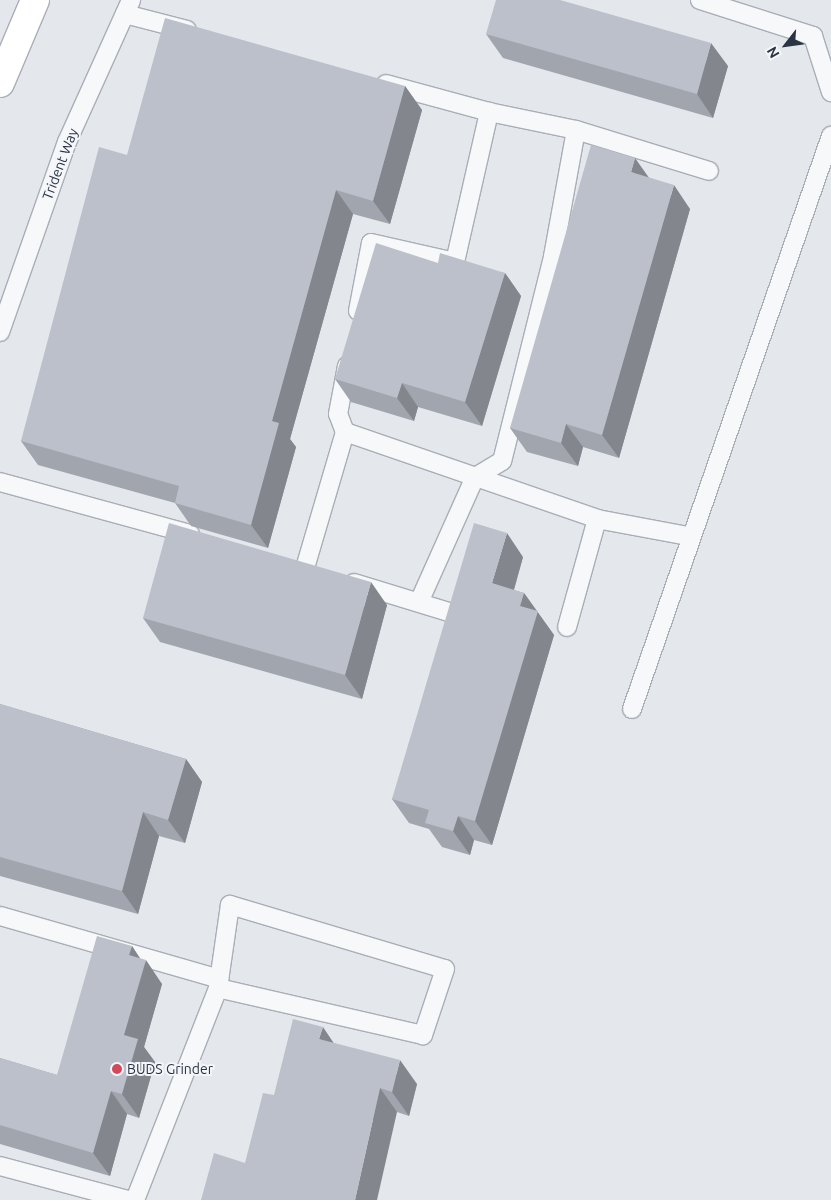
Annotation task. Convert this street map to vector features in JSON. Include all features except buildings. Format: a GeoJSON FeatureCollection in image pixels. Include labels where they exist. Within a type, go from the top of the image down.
{"type":"FeatureCollection","features":[{"type":"Feature","properties":{"kind":"highway"},"geometry":{"type":"LineString","coordinates":[[0,83],[35,0]]}},
{"type":"Feature","properties":{"kind":"lane"},"geometry":{"type":"LineString","coordinates":[[700,0],[813,36],[831,92]]}},
{"type":"Feature","properties":{"kind":"lane"},"geometry":{"type":"LineString","coordinates":[[128,7],[201,34]]}},
{"type":"Feature","properties":{"kind":"lane","name":"Trident Way"},"geometry":{"type":"LineString","coordinates":[[0,332],[67,142],[128,7]]}},
{"type":"Feature","properties":{"kind":"lane"},"geometry":{"type":"LineString","coordinates":[[364,78],[489,112],[576,130],[709,171]]}},
{"type":"Feature","properties":{"kind":"lane"},"geometry":{"type":"LineString","coordinates":[[354,329],[371,243],[454,262],[489,112]]}},
{"type":"Feature","properties":{"kind":"lane"},"geometry":{"type":"LineString","coordinates":[[419,602],[475,477],[502,461],[553,258],[576,130]]}},
{"type":"Feature","properties":{"kind":"lane"},"geometry":{"type":"LineString","coordinates":[[632,709],[688,536],[831,136]]}},
{"type":"Feature","properties":{"kind":"lane"},"geometry":{"type":"LineString","coordinates":[[305,568],[345,432],[338,414],[351,348]]}},
{"type":"Feature","properties":{"kind":"lane"},"geometry":{"type":"LineString","coordinates":[[345,432],[597,519],[688,536]]}},
{"type":"Feature","properties":{"kind":"lane"},"geometry":{"type":"LineString","coordinates":[[0,482],[204,538]]}},
{"type":"Feature","properties":{"kind":"lane"},"geometry":{"type":"LineString","coordinates":[[567,627],[597,519]]}},
{"type":"Feature","properties":{"kind":"lane"},"geometry":{"type":"LineString","coordinates":[[286,563],[450,612]]}},
{"type":"Feature","properties":{"kind":"lane"},"geometry":{"type":"LineString","coordinates":[[0,916],[218,983],[423,1035],[444,969],[230,905],[218,983],[135,1200]]}},
{"type":"Feature","properties":{"kind":"lane"},"geometry":{"type":"LineString","coordinates":[[0,1166],[128,1200]]}},
{"type":"Feature","properties":{"kind":"place","name":"BUDS Grinder"},"geometry":{"type":"Point","coordinates":[117,1069]}}]}
